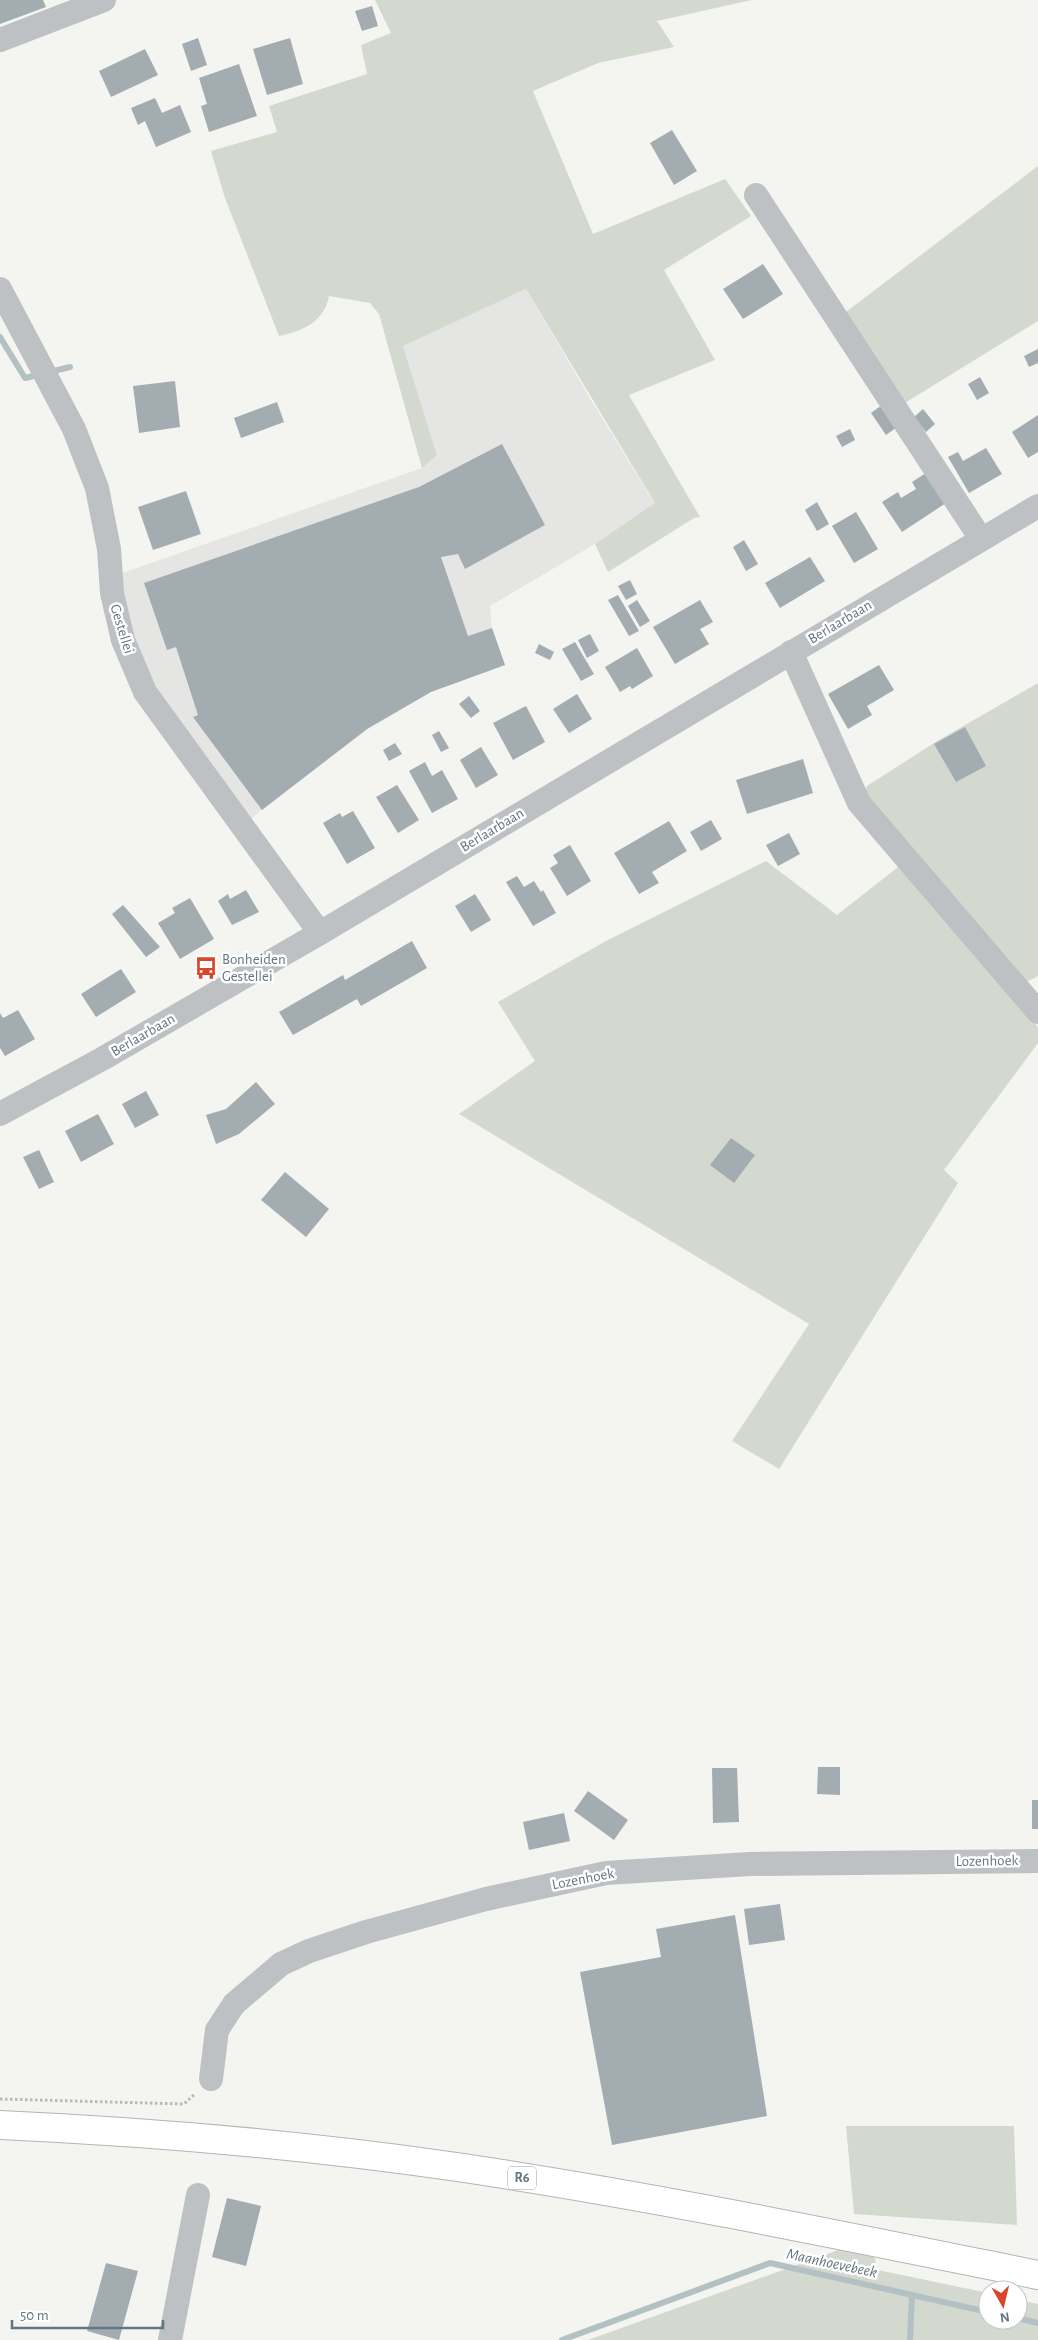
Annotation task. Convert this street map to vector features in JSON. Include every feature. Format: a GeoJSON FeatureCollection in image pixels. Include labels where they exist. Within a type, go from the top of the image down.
{"type":"FeatureCollection","features":[{"type":"Feature","properties":{"kind":"main road","name":"R6"},"geometry":{"type":"LineString","coordinates":[[0,2125],[128,2132],[286,2146],[457,2168],[604,2191],[1038,2275]]}},
{"type":"Feature","properties":{"kind":"street"},"geometry":{"type":"LineString","coordinates":[[0,40],[104,0]]}},
{"type":"Feature","properties":{"kind":"street"},"geometry":{"type":"LineString","coordinates":[[756,194],[981,539]]}},
{"type":"Feature","properties":{"kind":"street","name":"Gestellei"},"geometry":{"type":"LineString","coordinates":[[0,289],[74,429],[97,488],[109,549],[112,593],[116,612],[123,640],[146,692],[320,933]]}},
{"type":"Feature","properties":{"kind":"street","name":"Berlaarbaan"},"geometry":{"type":"LineString","coordinates":[[0,1114],[102,1059],[320,933],[1038,506]]}},
{"type":"Feature","properties":{"kind":"street"},"geometry":{"type":"LineString","coordinates":[[790,652],[859,803],[1038,1012]]}},
{"type":"Feature","properties":{"kind":"street","name":"Lozenhoek"},"geometry":{"type":"LineString","coordinates":[[211,2079],[217,2030],[234,2004],[281,1964],[309,1951],[366,1932],[486,1899],[606,1873],[750,1864],[1038,1861]]}},
{"type":"Feature","properties":{"kind":"street"},"geometry":{"type":"LineString","coordinates":[[170,2340],[198,2195]]}},
{"type":"Feature","properties":{"kind":"path"},"geometry":{"type":"LineString","coordinates":[[0,2099],[184,2104],[211,2079]]}},
{"type":"Feature","properties":{"kind":"shaded area"},"geometry":{"type":"Polygon","coordinates":[[[375,0],[752,0],[657,21],[674,47],[598,63],[533,91],[593,234],[725,179],[751,216],[664,270],[715,360],[629,395],[700,517],[694,518],[608,572],[595,544],[655,503],[526,289],[403,346],[437,455],[422,468],[379,314],[370,303],[329,296],[322,313],[311,324],[279,336],[225,198],[211,151],[277,132],[269,106],[367,74],[361,45],[391,33],[375,0]]]}},
{"type":"Feature","properties":{"kind":"shaded area"},"geometry":{"type":"Polygon","coordinates":[[[1038,166],[1038,321],[900,406],[842,315],[1038,166]]]}},
{"type":"Feature","properties":{"kind":"shaded area"},"geometry":{"type":"Polygon","coordinates":[[[526,289],[655,504],[595,544],[490,606],[492,628],[505,665],[431,692],[368,729],[262,809],[243,827],[145,692],[111,577],[422,468],[437,455],[403,346],[526,289]]]}},
{"type":"Feature","properties":{"kind":"shaded area"},"geometry":{"type":"Polygon","coordinates":[[[1038,683],[1038,976],[1008,992],[1038,1027],[1038,1043],[944,1170],[958,1183],[779,1469],[732,1441],[809,1324],[459,1114],[535,1061],[498,1002],[606,941],[766,861],[837,915],[907,860],[859,803],[867,786],[934,743],[1038,683]]]}},
{"type":"Feature","properties":{"kind":"shaded area"},"geometry":{"type":"Polygon","coordinates":[[[846,2126],[1014,2126],[1017,2225],[854,2214],[846,2126]]]}},
{"type":"Feature","properties":{"kind":"shaded area"},"geometry":{"type":"Polygon","coordinates":[[[869,2239],[878,2270],[978,2291],[978,2330],[1028,2330],[1028,2302],[1038,2304],[1038,2340],[588,2340],[869,2239]]]}},
{"type":"Feature","properties":{"kind":"building"},"geometry":{"type":"Polygon","coordinates":[[[0,0],[43,0],[46,7],[0,24],[0,0]]]}},
{"type":"Feature","properties":{"kind":"building"},"geometry":{"type":"Polygon","coordinates":[[[372,6],[378,26],[362,31],[355,11],[372,6]]]}},
{"type":"Feature","properties":{"kind":"building"},"geometry":{"type":"Polygon","coordinates":[[[198,38],[207,65],[191,71],[182,44],[198,38]]]}},
{"type":"Feature","properties":{"kind":"building"},"geometry":{"type":"Polygon","coordinates":[[[290,38],[303,84],[267,95],[253,49],[290,38]]]}},
{"type":"Feature","properties":{"kind":"building"},"geometry":{"type":"Polygon","coordinates":[[[145,49],[158,75],[111,97],[99,71],[145,49]]]}},
{"type":"Feature","properties":{"kind":"building"},"geometry":{"type":"Polygon","coordinates":[[[239,64],[257,116],[209,132],[201,106],[207,104],[199,78],[239,64]]]}},
{"type":"Feature","properties":{"kind":"building"},"geometry":{"type":"Polygon","coordinates":[[[155,98],[162,113],[180,105],[191,132],[156,147],[145,121],[138,125],[131,108],[155,98]]]}},
{"type":"Feature","properties":{"kind":"building"},"geometry":{"type":"Polygon","coordinates":[[[672,130],[697,171],[674,185],[650,143],[672,130]]]}},
{"type":"Feature","properties":{"kind":"building"},"geometry":{"type":"Polygon","coordinates":[[[763,264],[783,294],[743,319],[723,289],[763,264]]]}},
{"type":"Feature","properties":{"kind":"building"},"geometry":{"type":"Polygon","coordinates":[[[1038,349],[1038,363],[1029,367],[1024,356],[1038,349]]]}},
{"type":"Feature","properties":{"kind":"building"},"geometry":{"type":"Polygon","coordinates":[[[980,377],[989,393],[977,400],[968,384],[980,377]]]}},
{"type":"Feature","properties":{"kind":"building"},"geometry":{"type":"Polygon","coordinates":[[[175,381],[180,427],[139,433],[133,386],[175,381]]]}},
{"type":"Feature","properties":{"kind":"building"},"geometry":{"type":"Polygon","coordinates":[[[277,402],[284,422],[241,438],[234,418],[277,402]]]}},
{"type":"Feature","properties":{"kind":"building"},"geometry":{"type":"Polygon","coordinates":[[[882,405],[897,427],[886,435],[871,413],[882,405]]]}},
{"type":"Feature","properties":{"kind":"building"},"geometry":{"type":"Polygon","coordinates":[[[923,409],[935,424],[926,432],[914,417],[923,409]]]}},
{"type":"Feature","properties":{"kind":"building"},"geometry":{"type":"Polygon","coordinates":[[[1038,415],[1038,452],[1028,458],[1012,432],[1038,415]]]}},
{"type":"Feature","properties":{"kind":"building"},"geometry":{"type":"Polygon","coordinates":[[[850,429],[855,440],[842,447],[836,436],[850,429]]]}},
{"type":"Feature","properties":{"kind":"building"},"geometry":{"type":"Polygon","coordinates":[[[502,444],[545,525],[465,569],[458,554],[441,557],[468,636],[492,628],[505,665],[431,692],[367,729],[262,810],[193,717],[198,715],[176,647],[167,650],[144,583],[419,487],[502,444]]]}},
{"type":"Feature","properties":{"kind":"building"},"geometry":{"type":"Polygon","coordinates":[[[986,448],[1002,474],[969,493],[948,457],[958,452],[963,461],[986,448]]]}},
{"type":"Feature","properties":{"kind":"building"},"geometry":{"type":"Polygon","coordinates":[[[926,473],[946,503],[902,532],[882,502],[898,492],[901,498],[916,489],[912,482],[926,473]]]}},
{"type":"Feature","properties":{"kind":"building"},"geometry":{"type":"Polygon","coordinates":[[[186,491],[201,534],[153,550],[138,507],[186,491]]]}},
{"type":"Feature","properties":{"kind":"building"},"geometry":{"type":"Polygon","coordinates":[[[817,502],[829,524],[817,531],[805,510],[817,502]]]}},
{"type":"Feature","properties":{"kind":"building"},"geometry":{"type":"Polygon","coordinates":[[[856,512],[878,549],[854,563],[832,526],[856,512]]]}},
{"type":"Feature","properties":{"kind":"building"},"geometry":{"type":"Polygon","coordinates":[[[744,540],[758,564],[746,571],[733,547],[744,540]]]}},
{"type":"Feature","properties":{"kind":"building"},"geometry":{"type":"Polygon","coordinates":[[[810,557],[825,581],[780,608],[765,583],[810,557]]]}},
{"type":"Feature","properties":{"kind":"building"},"geometry":{"type":"Polygon","coordinates":[[[630,580],[637,594],[626,600],[618,586],[630,580]]]}},
{"type":"Feature","properties":{"kind":"building"},"geometry":{"type":"Polygon","coordinates":[[[618,595],[639,631],[629,636],[608,600],[618,595]]]}},
{"type":"Feature","properties":{"kind":"building"},"geometry":{"type":"Polygon","coordinates":[[[637,600],[650,621],[640,627],[628,606],[637,600]]]}},
{"type":"Feature","properties":{"kind":"building"},"geometry":{"type":"Polygon","coordinates":[[[700,600],[713,622],[700,629],[709,644],[675,664],[653,627],[700,600]]]}},
{"type":"Feature","properties":{"kind":"building"},"geometry":{"type":"Polygon","coordinates":[[[590,634],[599,651],[587,658],[578,640],[590,634]]]}},
{"type":"Feature","properties":{"kind":"building"},"geometry":{"type":"Polygon","coordinates":[[[575,642],[594,674],[581,681],[562,649],[575,642]]]}},
{"type":"Feature","properties":{"kind":"building"},"geometry":{"type":"Polygon","coordinates":[[[539,644],[554,652],[550,660],[535,653],[539,644]]]}},
{"type":"Feature","properties":{"kind":"building"},"geometry":{"type":"Polygon","coordinates":[[[637,648],[653,676],[632,689],[630,686],[620,692],[605,667],[637,648]]]}},
{"type":"Feature","properties":{"kind":"building"},"geometry":{"type":"Polygon","coordinates":[[[879,665],[894,690],[867,706],[872,715],[848,729],[828,694],[879,665]]]}},
{"type":"Feature","properties":{"kind":"building"},"geometry":{"type":"Polygon","coordinates":[[[577,694],[592,719],[569,733],[553,709],[577,694]]]}},
{"type":"Feature","properties":{"kind":"building"},"geometry":{"type":"Polygon","coordinates":[[[469,696],[480,711],[471,718],[459,704],[469,696]]]}},
{"type":"Feature","properties":{"kind":"building"},"geometry":{"type":"Polygon","coordinates":[[[526,706],[545,742],[513,760],[493,723],[526,706]]]}},
{"type":"Feature","properties":{"kind":"building"},"geometry":{"type":"Polygon","coordinates":[[[965,727],[986,766],[956,782],[934,744],[965,727]]]}},
{"type":"Feature","properties":{"kind":"building"},"geometry":{"type":"Polygon","coordinates":[[[439,731],[449,748],[441,752],[432,735],[439,731]]]}},
{"type":"Feature","properties":{"kind":"building"},"geometry":{"type":"Polygon","coordinates":[[[395,743],[402,754],[389,761],[383,750],[395,743]]]}},
{"type":"Feature","properties":{"kind":"building"},"geometry":{"type":"Polygon","coordinates":[[[481,747],[498,775],[476,788],[460,760],[481,747]]]}},
{"type":"Feature","properties":{"kind":"building"},"geometry":{"type":"Polygon","coordinates":[[[803,759],[813,793],[747,814],[736,780],[803,759]]]}},
{"type":"Feature","properties":{"kind":"building"},"geometry":{"type":"Polygon","coordinates":[[[425,762],[432,776],[442,770],[458,799],[432,813],[409,771],[425,762]]]}},
{"type":"Feature","properties":{"kind":"building"},"geometry":{"type":"Polygon","coordinates":[[[397,785],[419,820],[398,833],[376,797],[397,785]]]}},
{"type":"Feature","properties":{"kind":"building"},"geometry":{"type":"Polygon","coordinates":[[[353,811],[375,848],[347,864],[323,823],[340,813],[342,817],[353,811]]]}},
{"type":"Feature","properties":{"kind":"building"},"geometry":{"type":"Polygon","coordinates":[[[711,820],[722,839],[701,851],[690,832],[711,820]]]}},
{"type":"Feature","properties":{"kind":"building"},"geometry":{"type":"Polygon","coordinates":[[[669,821],[687,851],[652,872],[659,883],[639,894],[614,853],[669,821]]]}},
{"type":"Feature","properties":{"kind":"building"},"geometry":{"type":"Polygon","coordinates":[[[789,833],[800,854],[778,866],[766,845],[789,833]]]}},
{"type":"Feature","properties":{"kind":"building"},"geometry":{"type":"Polygon","coordinates":[[[570,845],[591,881],[567,896],[550,868],[558,863],[553,855],[570,845]]]}},
{"type":"Feature","properties":{"kind":"building"},"geometry":{"type":"Polygon","coordinates":[[[517,876],[524,887],[534,881],[541,892],[543,890],[556,913],[533,926],[506,882],[517,876]]]}},
{"type":"Feature","properties":{"kind":"building"},"geometry":{"type":"Polygon","coordinates":[[[246,890],[259,912],[232,925],[218,901],[228,894],[230,899],[246,890]]]}},
{"type":"Feature","properties":{"kind":"building"},"geometry":{"type":"Polygon","coordinates":[[[475,894],[491,920],[471,932],[455,906],[475,894]]]}},
{"type":"Feature","properties":{"kind":"building"},"geometry":{"type":"Polygon","coordinates":[[[190,898],[214,939],[180,959],[158,923],[175,913],[172,908],[190,898]]]}},
{"type":"Feature","properties":{"kind":"building"},"geometry":{"type":"Polygon","coordinates":[[[123,905],[160,947],[146,957],[112,914],[123,905]]]}},
{"type":"Feature","properties":{"kind":"building"},"geometry":{"type":"Polygon","coordinates":[[[412,941],[427,968],[361,1006],[357,999],[293,1035],[279,1012],[343,975],[345,980],[412,941]]]}},
{"type":"Feature","properties":{"kind":"building"},"geometry":{"type":"Polygon","coordinates":[[[121,969],[136,992],[96,1017],[81,994],[121,969]]]}},
{"type":"Feature","properties":{"kind":"building"},"geometry":{"type":"Polygon","coordinates":[[[18,1010],[35,1039],[5,1056],[0,1048],[0,1013],[3,1018],[18,1010]]]}},
{"type":"Feature","properties":{"kind":"building"},"geometry":{"type":"Polygon","coordinates":[[[256,1082],[275,1104],[239,1134],[216,1144],[206,1115],[226,1109],[256,1082]]]}},
{"type":"Feature","properties":{"kind":"building"},"geometry":{"type":"Polygon","coordinates":[[[146,1091],[159,1115],[135,1128],[122,1104],[146,1091]]]}},
{"type":"Feature","properties":{"kind":"building"},"geometry":{"type":"Polygon","coordinates":[[[98,1114],[114,1144],[81,1162],[65,1131],[98,1114]]]}},
{"type":"Feature","properties":{"kind":"building"},"geometry":{"type":"Polygon","coordinates":[[[731,1138],[755,1155],[734,1183],[710,1165],[731,1138]]]}},
{"type":"Feature","properties":{"kind":"building"},"geometry":{"type":"Polygon","coordinates":[[[39,1150],[54,1182],[39,1189],[23,1157],[39,1150]]]}},
{"type":"Feature","properties":{"kind":"building"},"geometry":{"type":"Polygon","coordinates":[[[285,1172],[329,1209],[306,1237],[261,1200],[285,1172]]]}},
{"type":"Feature","properties":{"kind":"building"},"geometry":{"type":"Polygon","coordinates":[[[818,1767],[840,1767],[840,1795],[817,1794],[818,1767]]]}},
{"type":"Feature","properties":{"kind":"building"},"geometry":{"type":"Polygon","coordinates":[[[712,1768],[737,1768],[739,1822],[713,1823],[712,1768]]]}},
{"type":"Feature","properties":{"kind":"building"},"geometry":{"type":"Polygon","coordinates":[[[588,1791],[628,1820],[614,1840],[574,1811],[588,1791]]]}},
{"type":"Feature","properties":{"kind":"building"},"geometry":{"type":"Polygon","coordinates":[[[1032,1800],[1038,1800],[1038,1829],[1032,1829],[1032,1800]]]}},
{"type":"Feature","properties":{"kind":"building"},"geometry":{"type":"Polygon","coordinates":[[[564,1813],[570,1841],[529,1850],[523,1822],[564,1813]]]}},
{"type":"Feature","properties":{"kind":"building"},"geometry":{"type":"Polygon","coordinates":[[[780,1904],[785,1940],[749,1945],[744,1909],[780,1904]]]}},
{"type":"Feature","properties":{"kind":"building"},"geometry":{"type":"Polygon","coordinates":[[[735,1915],[767,2116],[612,2145],[580,1972],[661,1957],[656,1929],[735,1915]]]}},
{"type":"Feature","properties":{"kind":"building"},"geometry":{"type":"Polygon","coordinates":[[[227,2198],[261,2206],[246,2266],[212,2257],[227,2198]]]}},
{"type":"Feature","properties":{"kind":"building"},"geometry":{"type":"Polygon","coordinates":[[[106,2263],[138,2271],[119,2340],[87,2331],[106,2263]]]}},
{"type":"Feature","properties":{"kind":"waterway"},"geometry":{"type":"LineString","coordinates":[[0,337],[25,378],[70,367]]}},
{"type":"Feature","properties":{"kind":"waterway","name":"Maanhoevebeek"},"geometry":{"type":"LineString","coordinates":[[562,2340],[770,2263],[978,2310]]}},
{"type":"Feature","properties":{"kind":"waterway"},"geometry":{"type":"LineString","coordinates":[[910,2340],[912,2295]]}},
{"type":"Feature","properties":{"kind":"waterway","name":"Maanhoevebeek"},"geometry":{"type":"LineString","coordinates":[[1028,2320],[1038,2323]]}},
{"type":"Feature","properties":{"kind":"place","name":"Bonheiden Gestellei"},"geometry":{"type":"Point","coordinates":[206,968]}}]}
